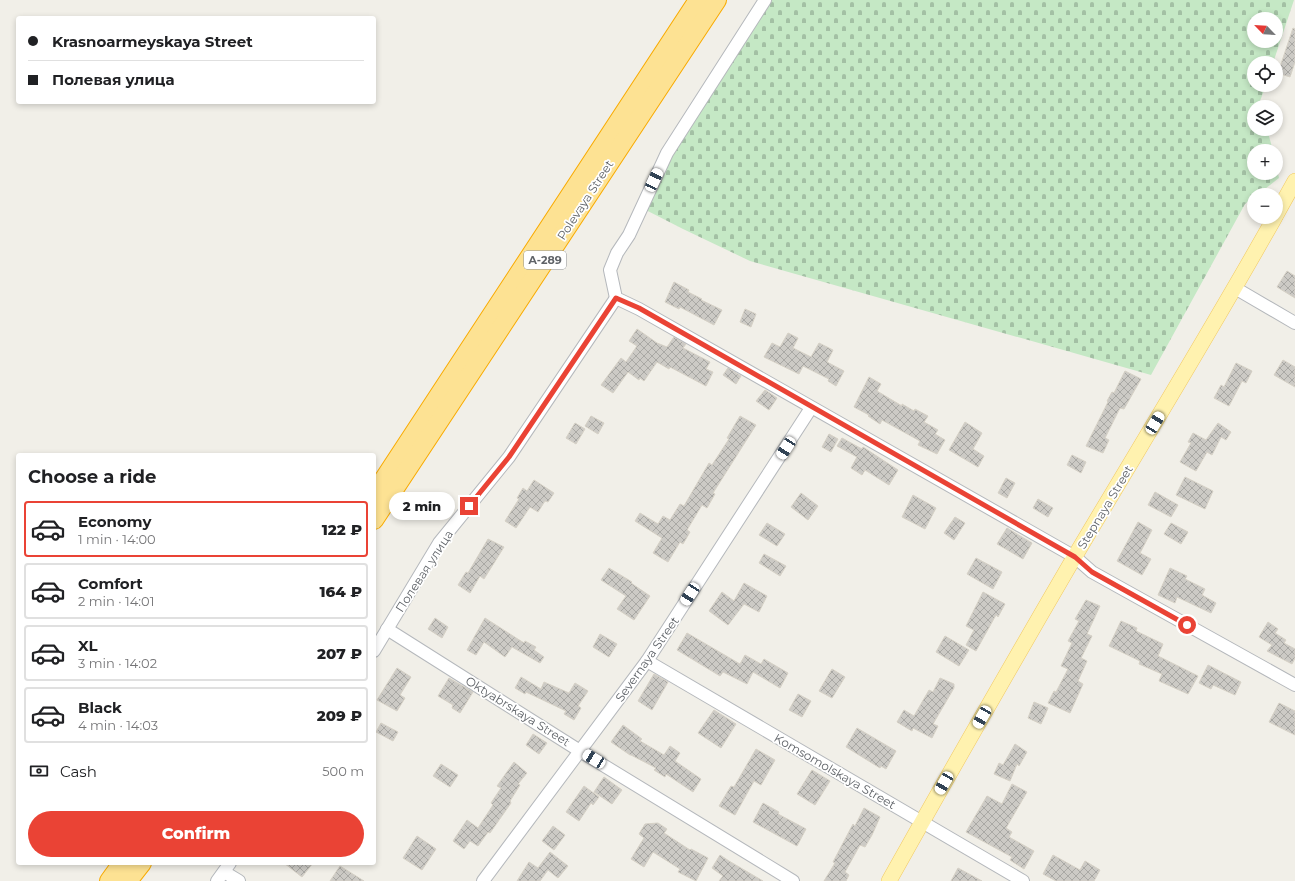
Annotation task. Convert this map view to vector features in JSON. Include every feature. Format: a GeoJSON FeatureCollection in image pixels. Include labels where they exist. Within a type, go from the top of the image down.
{"type":"FeatureCollection","features":[{"type":"Feature","properties":{"kind":"highway","name":"Polevaya Street"},"geometry":{"type":"LineString","coordinates":[[376,491],[698,0]]}},
{"type":"Feature","properties":{"kind":"highway","name":"Polevaya Street"},"geometry":{"type":"LineString","coordinates":[[376,517],[717,0]]}},
{"type":"Feature","properties":{"kind":"highway"},"geometry":{"type":"LineString","coordinates":[[109,881],[121,865]]}},
{"type":"Feature","properties":{"kind":"highway"},"geometry":{"type":"LineString","coordinates":[[128,881],[140,865]]}},
{"type":"Feature","properties":{"kind":"main road","name":"Stepnaya Street"},"geometry":{"type":"LineString","coordinates":[[1283,203],[1295,181]]}},
{"type":"Feature","properties":{"kind":"main road","name":"Stepnaya Street"},"geometry":{"type":"LineString","coordinates":[[890,881],[922,821],[1075,557],[1271,224]]}},
{"type":"Feature","properties":{"kind":"street"},"geometry":{"type":"LineString","coordinates":[[765,0],[667,152],[629,235],[617,253],[610,270],[616,298],[639,308],[811,408],[1075,557],[1092,572],[1295,685]]}},
{"type":"Feature","properties":{"kind":"street"},"geometry":{"type":"LineString","coordinates":[[1235,288],[1295,323]]}},
{"type":"Feature","properties":{"kind":"street","name":"Полевая улица"},"geometry":{"type":"LineString","coordinates":[[376,647],[439,543],[509,457],[616,298]]}},
{"type":"Feature","properties":{"kind":"street","name":"Severnaya Street"},"geometry":{"type":"LineString","coordinates":[[483,881],[647,661],[811,408]]}},
{"type":"Feature","properties":{"kind":"street","name":"Oktyabrskaya Street"},"geometry":{"type":"LineString","coordinates":[[387,629],[580,751],[793,881]]}},
{"type":"Feature","properties":{"kind":"street","name":"Komsomolskaya Street"},"geometry":{"type":"LineString","coordinates":[[647,661],[1023,881]]}},
{"type":"Feature","properties":{"kind":"street"},"geometry":{"type":"LineString","coordinates":[[224,872],[239,881]]}},
{"type":"Feature","properties":{"kind":"green space"},"geometry":{"type":"Polygon","coordinates":[[[770,0],[1294,0],[1283,33],[1283,12],[1247,12],[1247,48],[1278,48],[1275,56],[1247,56],[1247,92],[1263,92],[1260,100],[1247,100],[1247,136],[1269,136],[1271,144],[1247,144],[1247,180],[1276,180],[1266,188],[1247,188],[1247,202],[1151,375],[750,261],[636,205],[770,0]]]}},
{"type":"Feature","properties":{"kind":"building"},"geometry":{"type":"Polygon","coordinates":[[[1293,28],[1295,29],[1295,62],[1290,77],[1283,75],[1283,58],[1293,28]]]}},
{"type":"Feature","properties":{"kind":"building"},"geometry":{"type":"Polygon","coordinates":[[[1287,271],[1295,276],[1295,298],[1277,287],[1287,271]]]}},
{"type":"Feature","properties":{"kind":"building"},"geometry":{"type":"Polygon","coordinates":[[[674,282],[689,290],[688,292],[702,299],[701,300],[722,310],[714,325],[680,307],[679,309],[665,302],[674,282]]]}},
{"type":"Feature","properties":{"kind":"building"},"geometry":{"type":"Polygon","coordinates":[[[745,309],[756,314],[751,327],[740,322],[745,309]]]}},
{"type":"Feature","properties":{"kind":"building"},"geometry":{"type":"Polygon","coordinates":[[[637,329],[657,343],[667,347],[674,337],[686,344],[683,348],[710,362],[706,369],[713,372],[706,386],[670,367],[669,369],[657,362],[644,381],[640,378],[639,380],[628,372],[613,393],[601,385],[621,358],[626,362],[637,346],[629,341],[637,329]]]}},
{"type":"Feature","properties":{"kind":"building"},"geometry":{"type":"Polygon","coordinates":[[[788,333],[798,338],[793,348],[811,357],[819,343],[833,350],[827,362],[844,371],[836,386],[828,381],[829,379],[803,366],[799,374],[764,357],[772,343],[780,347],[788,333]]]}},
{"type":"Feature","properties":{"kind":"building"},"geometry":{"type":"Polygon","coordinates":[[[1283,360],[1295,367],[1295,387],[1274,375],[1283,360]]]}},
{"type":"Feature","properties":{"kind":"building"},"geometry":{"type":"Polygon","coordinates":[[[1236,363],[1252,371],[1246,383],[1242,381],[1229,406],[1214,398],[1221,385],[1224,387],[1236,363]]]}},
{"type":"Feature","properties":{"kind":"building"},"geometry":{"type":"Polygon","coordinates":[[[728,368],[741,376],[736,384],[723,375],[728,368]]]}},
{"type":"Feature","properties":{"kind":"building"},"geometry":{"type":"Polygon","coordinates":[[[1125,371],[1141,379],[1124,409],[1120,408],[1105,438],[1109,440],[1103,453],[1086,446],[1108,402],[1107,401],[1112,392],[1114,393],[1125,371]]]}},
{"type":"Feature","properties":{"kind":"building"},"geometry":{"type":"Polygon","coordinates":[[[869,377],[881,384],[877,391],[902,406],[902,404],[914,411],[915,409],[928,416],[924,422],[938,430],[935,434],[945,440],[937,454],[918,445],[920,441],[882,420],[880,424],[868,416],[869,415],[854,407],[869,377]]]}},
{"type":"Feature","properties":{"kind":"building"},"geometry":{"type":"Polygon","coordinates":[[[765,390],[777,398],[769,410],[756,401],[765,390]]]}},
{"type":"Feature","properties":{"kind":"building"},"geometry":{"type":"Polygon","coordinates":[[[591,416],[604,423],[598,434],[585,426],[591,416]]]}},
{"type":"Feature","properties":{"kind":"building"},"geometry":{"type":"Polygon","coordinates":[[[740,416],[756,425],[713,493],[715,494],[707,508],[702,505],[687,530],[690,532],[683,544],[680,542],[668,562],[653,553],[662,538],[635,521],[640,513],[658,524],[663,516],[670,520],[680,504],[684,506],[709,463],[712,465],[729,439],[727,438],[740,416]]]}},
{"type":"Feature","properties":{"kind":"building"},"geometry":{"type":"Polygon","coordinates":[[[965,422],[982,433],[973,449],[984,456],[978,467],[949,450],[965,422]]]}},
{"type":"Feature","properties":{"kind":"building"},"geometry":{"type":"Polygon","coordinates":[[[575,423],[585,429],[576,444],[566,438],[575,423]]]}},
{"type":"Feature","properties":{"kind":"building"},"geometry":{"type":"Polygon","coordinates":[[[1218,423],[1231,432],[1226,440],[1221,437],[1212,455],[1207,452],[1196,471],[1180,462],[1191,443],[1188,442],[1193,433],[1206,440],[1218,423]]]}},
{"type":"Feature","properties":{"kind":"building"},"geometry":{"type":"Polygon","coordinates":[[[829,434],[838,439],[831,452],[822,447],[829,434]]]}},
{"type":"Feature","properties":{"kind":"building"},"geometry":{"type":"Polygon","coordinates":[[[842,438],[862,449],[863,447],[898,470],[889,485],[865,470],[862,475],[851,468],[857,457],[837,446],[842,438]]]}},
{"type":"Feature","properties":{"kind":"building"},"geometry":{"type":"Polygon","coordinates":[[[1072,455],[1086,462],[1081,473],[1067,465],[1072,455]]]}},
{"type":"Feature","properties":{"kind":"building"},"geometry":{"type":"Polygon","coordinates":[[[1185,477],[1213,491],[1205,509],[1176,495],[1185,477]]]}},
{"type":"Feature","properties":{"kind":"building"},"geometry":{"type":"Polygon","coordinates":[[[1006,478],[1015,483],[1007,498],[998,493],[1006,478]]]}},
{"type":"Feature","properties":{"kind":"building"},"geometry":{"type":"Polygon","coordinates":[[[534,480],[554,493],[548,502],[545,501],[538,512],[530,507],[516,528],[505,521],[519,499],[517,498],[523,488],[527,491],[534,480]]]}},
{"type":"Feature","properties":{"kind":"building"},"geometry":{"type":"Polygon","coordinates":[[[1155,492],[1178,505],[1171,517],[1148,505],[1155,492]]]}},
{"type":"Feature","properties":{"kind":"building"},"geometry":{"type":"Polygon","coordinates":[[[801,493],[818,506],[808,520],[791,507],[801,493]]]}},
{"type":"Feature","properties":{"kind":"building"},"geometry":{"type":"Polygon","coordinates":[[[913,495],[936,508],[925,529],[902,517],[913,495]]]}},
{"type":"Feature","properties":{"kind":"building"},"geometry":{"type":"Polygon","coordinates":[[[1038,499],[1053,508],[1048,517],[1033,508],[1038,499]]]}},
{"type":"Feature","properties":{"kind":"building"},"geometry":{"type":"Polygon","coordinates":[[[955,517],[965,523],[954,540],[944,533],[955,517]]]}},
{"type":"Feature","properties":{"kind":"building"},"geometry":{"type":"Polygon","coordinates":[[[1138,522],[1152,530],[1140,553],[1151,559],[1142,575],[1117,561],[1138,522]]]}},
{"type":"Feature","properties":{"kind":"building"},"geometry":{"type":"Polygon","coordinates":[[[767,523],[785,534],[777,546],[759,535],[767,523]]]}},
{"type":"Feature","properties":{"kind":"building"},"geometry":{"type":"Polygon","coordinates":[[[1171,523],[1188,532],[1181,544],[1164,534],[1171,523]]]}},
{"type":"Feature","properties":{"kind":"building"},"geometry":{"type":"Polygon","coordinates":[[[1007,528],[1032,543],[1023,559],[997,544],[1007,528]]]}},
{"type":"Feature","properties":{"kind":"building"},"geometry":{"type":"Polygon","coordinates":[[[488,539],[504,547],[484,579],[480,576],[470,593],[458,585],[466,572],[468,573],[488,539]]]}},
{"type":"Feature","properties":{"kind":"building"},"geometry":{"type":"Polygon","coordinates":[[[764,554],[786,566],[780,576],[759,563],[764,554]]]}},
{"type":"Feature","properties":{"kind":"building"},"geometry":{"type":"Polygon","coordinates":[[[976,558],[1002,572],[993,589],[967,574],[976,558]]]}},
{"type":"Feature","properties":{"kind":"building"},"geometry":{"type":"Polygon","coordinates":[[[609,568],[632,582],[631,583],[650,596],[634,620],[617,609],[626,596],[601,580],[609,568]]]}},
{"type":"Feature","properties":{"kind":"building"},"geometry":{"type":"Polygon","coordinates":[[[1170,568],[1187,576],[1185,579],[1205,589],[1202,595],[1216,603],[1211,613],[1177,597],[1175,603],[1158,595],[1170,568]]]}},
{"type":"Feature","properties":{"kind":"building"},"geometry":{"type":"Polygon","coordinates":[[[744,583],[767,596],[759,612],[744,604],[728,625],[709,611],[722,592],[734,601],[744,583]]]}},
{"type":"Feature","properties":{"kind":"building"},"geometry":{"type":"Polygon","coordinates":[[[983,592],[1005,604],[998,617],[996,615],[976,651],[966,645],[974,630],[966,626],[983,592]]]}},
{"type":"Feature","properties":{"kind":"building"},"geometry":{"type":"Polygon","coordinates":[[[1086,600],[1100,606],[1087,634],[1092,636],[1081,658],[1087,661],[1078,681],[1083,684],[1070,713],[1048,703],[1054,691],[1056,692],[1068,669],[1061,666],[1072,643],[1068,641],[1079,621],[1075,619],[1086,600]]]}},
{"type":"Feature","properties":{"kind":"building"},"geometry":{"type":"Polygon","coordinates":[[[435,618],[448,627],[442,638],[428,629],[435,618]]]}},
{"type":"Feature","properties":{"kind":"building"},"geometry":{"type":"Polygon","coordinates":[[[485,618],[524,643],[525,641],[536,647],[534,650],[544,657],[540,663],[512,647],[505,657],[484,642],[476,655],[467,650],[485,618]]]}},
{"type":"Feature","properties":{"kind":"building"},"geometry":{"type":"Polygon","coordinates":[[[1121,621],[1137,628],[1136,631],[1163,644],[1158,656],[1198,676],[1188,694],[1159,681],[1162,674],[1139,664],[1140,661],[1109,646],[1121,621]]]}},
{"type":"Feature","properties":{"kind":"building"},"geometry":{"type":"Polygon","coordinates":[[[1268,622],[1278,629],[1275,633],[1286,640],[1284,643],[1295,649],[1295,658],[1292,664],[1267,651],[1272,645],[1259,637],[1268,622]]]}},
{"type":"Feature","properties":{"kind":"building"},"geometry":{"type":"Polygon","coordinates":[[[687,633],[740,664],[745,655],[761,664],[764,659],[788,673],[780,688],[753,672],[747,684],[723,672],[720,676],[677,650],[687,633]]]}},
{"type":"Feature","properties":{"kind":"building"},"geometry":{"type":"Polygon","coordinates":[[[600,634],[617,644],[609,657],[593,647],[600,634]]]}},
{"type":"Feature","properties":{"kind":"building"},"geometry":{"type":"Polygon","coordinates":[[[945,636],[969,650],[959,666],[936,652],[945,636]]]}},
{"type":"Feature","properties":{"kind":"building"},"geometry":{"type":"Polygon","coordinates":[[[1208,665],[1241,682],[1235,695],[1213,685],[1211,689],[1199,683],[1208,665]]]}},
{"type":"Feature","properties":{"kind":"building"},"geometry":{"type":"Polygon","coordinates":[[[397,668],[411,677],[400,695],[405,698],[397,711],[377,700],[397,668]]]}},
{"type":"Feature","properties":{"kind":"building"},"geometry":{"type":"Polygon","coordinates":[[[832,669],[845,677],[832,698],[819,691],[832,669]]]}},
{"type":"Feature","properties":{"kind":"building"},"geometry":{"type":"Polygon","coordinates":[[[654,674],[668,682],[652,710],[638,701],[654,674]]]}},
{"type":"Feature","properties":{"kind":"building"},"geometry":{"type":"Polygon","coordinates":[[[521,677],[541,689],[544,682],[569,693],[575,683],[588,691],[578,706],[581,708],[574,720],[564,714],[566,711],[526,692],[525,694],[515,688],[521,677]]]}},
{"type":"Feature","properties":{"kind":"building"},"geometry":{"type":"Polygon","coordinates":[[[449,678],[473,692],[460,713],[452,708],[453,705],[438,696],[449,678]]]}},
{"type":"Feature","properties":{"kind":"building"},"geometry":{"type":"Polygon","coordinates":[[[940,678],[954,684],[954,688],[933,724],[938,726],[932,738],[913,728],[912,731],[897,722],[904,710],[914,716],[929,690],[933,692],[940,678]]]}},
{"type":"Feature","properties":{"kind":"building"},"geometry":{"type":"Polygon","coordinates":[[[798,694],[811,701],[802,717],[789,710],[798,694]]]}},
{"type":"Feature","properties":{"kind":"building"},"geometry":{"type":"Polygon","coordinates":[[[1034,702],[1048,708],[1041,724],[1028,718],[1034,702]]]}},
{"type":"Feature","properties":{"kind":"building"},"geometry":{"type":"Polygon","coordinates":[[[1279,703],[1295,711],[1295,735],[1269,722],[1279,703]]]}},
{"type":"Feature","properties":{"kind":"building"},"geometry":{"type":"Polygon","coordinates":[[[714,710],[736,724],[721,748],[698,733],[714,710]]]}},
{"type":"Feature","properties":{"kind":"building"},"geometry":{"type":"Polygon","coordinates":[[[381,723],[398,732],[393,741],[376,732],[381,723]]]}},
{"type":"Feature","properties":{"kind":"building"},"geometry":{"type":"Polygon","coordinates":[[[623,725],[642,739],[640,741],[664,755],[670,746],[680,753],[675,761],[701,779],[693,792],[666,774],[665,777],[654,770],[656,768],[630,755],[611,742],[623,725]]]}},
{"type":"Feature","properties":{"kind":"building"},"geometry":{"type":"Polygon","coordinates":[[[857,728],[896,751],[886,769],[881,766],[880,768],[846,747],[857,728]]]}},
{"type":"Feature","properties":{"kind":"building"},"geometry":{"type":"Polygon","coordinates":[[[533,734],[547,743],[539,754],[526,745],[533,734]]]}},
{"type":"Feature","properties":{"kind":"building"},"geometry":{"type":"Polygon","coordinates":[[[1015,744],[1027,752],[1019,766],[1017,764],[1010,781],[994,774],[999,763],[1003,765],[1015,744]]]}},
{"type":"Feature","properties":{"kind":"building"},"geometry":{"type":"Polygon","coordinates":[[[756,749],[775,760],[761,785],[754,781],[735,815],[719,806],[731,786],[734,787],[756,749]]]}},
{"type":"Feature","properties":{"kind":"building"},"geometry":{"type":"Polygon","coordinates":[[[514,762],[527,773],[518,784],[520,785],[510,801],[511,803],[490,833],[488,832],[478,846],[470,841],[464,849],[453,841],[467,820],[478,828],[493,805],[491,803],[501,788],[497,786],[514,762]]]}},
{"type":"Feature","properties":{"kind":"building"},"geometry":{"type":"Polygon","coordinates":[[[441,764],[458,775],[450,787],[433,776],[441,764]]]}},
{"type":"Feature","properties":{"kind":"building"},"geometry":{"type":"Polygon","coordinates":[[[812,770],[830,781],[815,805],[797,794],[812,770]]]}},
{"type":"Feature","properties":{"kind":"building"},"geometry":{"type":"Polygon","coordinates":[[[604,777],[622,790],[612,804],[594,792],[604,777]]]}},
{"type":"Feature","properties":{"kind":"building"},"geometry":{"type":"Polygon","coordinates":[[[1012,784],[1027,792],[1006,828],[1012,832],[1009,837],[1034,851],[1024,869],[1010,860],[1012,857],[966,832],[987,796],[1002,804],[1012,784]]]}},
{"type":"Feature","properties":{"kind":"building"},"geometry":{"type":"Polygon","coordinates":[[[584,786],[599,797],[593,805],[591,803],[579,821],[566,812],[584,786]]]}},
{"type":"Feature","properties":{"kind":"building"},"geometry":{"type":"Polygon","coordinates":[[[763,803],[779,812],[778,814],[806,829],[797,846],[753,822],[763,803]]]}},
{"type":"Feature","properties":{"kind":"building"},"geometry":{"type":"Polygon","coordinates":[[[864,808],[880,817],[872,835],[865,847],[860,845],[845,872],[849,875],[846,881],[824,881],[835,863],[833,862],[853,824],[855,826],[864,808]]]}},
{"type":"Feature","properties":{"kind":"building"},"geometry":{"type":"Polygon","coordinates":[[[658,823],[667,829],[664,833],[690,850],[691,849],[708,858],[696,881],[678,872],[680,869],[653,852],[644,867],[631,859],[644,838],[639,834],[645,824],[658,823]]]}},
{"type":"Feature","properties":{"kind":"building"},"geometry":{"type":"Polygon","coordinates":[[[553,826],[565,835],[554,850],[542,841],[553,826]]]}},
{"type":"Feature","properties":{"kind":"building"},"geometry":{"type":"Polygon","coordinates":[[[417,836],[436,849],[422,870],[403,858],[417,836]]]}},
{"type":"Feature","properties":{"kind":"building"},"geometry":{"type":"Polygon","coordinates":[[[550,852],[568,866],[558,878],[548,870],[540,881],[517,881],[529,862],[538,868],[550,852]]]}},
{"type":"Feature","properties":{"kind":"building"},"geometry":{"type":"Polygon","coordinates":[[[720,855],[763,881],[719,881],[723,876],[712,868],[720,855]]]}},
{"type":"Feature","properties":{"kind":"building"},"geometry":{"type":"Polygon","coordinates":[[[1053,855],[1080,870],[1085,861],[1100,870],[1094,881],[1056,881],[1043,874],[1053,855]]]}},
{"type":"Feature","properties":{"kind":"building"},"geometry":{"type":"Polygon","coordinates":[[[287,865],[311,865],[302,877],[287,865]]]}},
{"type":"Feature","properties":{"kind":"building"},"geometry":{"type":"Polygon","coordinates":[[[340,866],[364,881],[330,881],[340,866]]]}},
{"type":"Feature","properties":{"kind":"building"},"geometry":{"type":"Polygon","coordinates":[[[958,868],[982,881],[951,881],[958,868]]]}},
{"type":"Feature","properties":{"kind":"route"},"geometry":{"type":"LineString","coordinates":[[469,506],[509,457],[616,298],[639,308],[811,408],[1075,557],[1092,572],[1187,625]]}}]}
